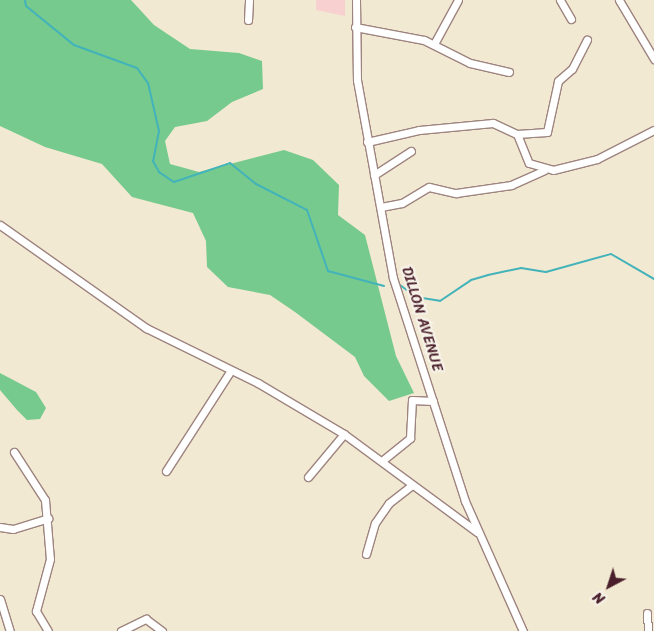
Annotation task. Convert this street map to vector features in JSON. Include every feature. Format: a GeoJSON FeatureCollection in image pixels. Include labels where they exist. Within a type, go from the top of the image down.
{"type":"FeatureCollection","features":[{"type":"Feature","properties":{"kind":"street"},"geometry":{"type":"LineString","coordinates":[[248,0],[248,20]]}},
{"type":"Feature","properties":{"kind":"street","name":"DILLON AVENUE"},"geometry":{"type":"LineString","coordinates":[[356,0],[355,28],[367,142],[381,207],[393,278],[477,532],[523,631]]}},
{"type":"Feature","properties":{"kind":"street"},"geometry":{"type":"LineString","coordinates":[[434,44],[458,0]]}},
{"type":"Feature","properties":{"kind":"street"},"geometry":{"type":"LineString","coordinates":[[560,0],[571,19]]}},
{"type":"Feature","properties":{"kind":"street"},"geometry":{"type":"LineString","coordinates":[[619,0],[654,59]]}},
{"type":"Feature","properties":{"kind":"street"},"geometry":{"type":"LineString","coordinates":[[355,28],[434,44],[470,63],[509,72]]}},
{"type":"Feature","properties":{"kind":"street"},"geometry":{"type":"LineString","coordinates":[[367,142],[419,130],[493,123],[517,134],[547,132],[558,80],[572,69],[587,40]]}},
{"type":"Feature","properties":{"kind":"street"},"geometry":{"type":"LineString","coordinates":[[381,207],[402,203],[429,187],[456,193],[511,185],[544,170],[597,159],[654,130]]}},
{"type":"Feature","properties":{"kind":"street"},"geometry":{"type":"LineString","coordinates":[[517,134],[529,163],[544,170]]}},
{"type":"Feature","properties":{"kind":"street"},"geometry":{"type":"LineString","coordinates":[[374,175],[411,151]]}},
{"type":"Feature","properties":{"kind":"street"},"geometry":{"type":"LineString","coordinates":[[0,226],[146,328],[231,370],[344,434],[383,460],[411,486],[477,532]]}},
{"type":"Feature","properties":{"kind":"street"},"geometry":{"type":"LineString","coordinates":[[166,471],[231,370]]}},
{"type":"Feature","properties":{"kind":"street"},"geometry":{"type":"LineString","coordinates":[[383,460],[412,434],[412,400],[433,401]]}},
{"type":"Feature","properties":{"kind":"street"},"geometry":{"type":"LineString","coordinates":[[308,477],[344,434]]}},
{"type":"Feature","properties":{"kind":"street"},"geometry":{"type":"LineString","coordinates":[[14,452],[43,492],[48,518],[50,559],[36,611],[48,631]]}},
{"type":"Feature","properties":{"kind":"street"},"geometry":{"type":"LineString","coordinates":[[366,554],[375,523],[389,503],[411,486]]}},
{"type":"Feature","properties":{"kind":"street"},"geometry":{"type":"LineString","coordinates":[[0,527],[13,529],[48,518]]}},
{"type":"Feature","properties":{"kind":"street"},"geometry":{"type":"LineString","coordinates":[[0,599],[10,631]]}},
{"type":"Feature","properties":{"kind":"street"},"geometry":{"type":"LineString","coordinates":[[647,613],[648,631]]}},
{"type":"Feature","properties":{"kind":"street"},"geometry":{"type":"LineString","coordinates":[[121,631],[146,619],[162,631]]}},
{"type":"Feature","properties":{"kind":"shaded area"},"geometry":{"type":"Polygon","coordinates":[[[316,0],[345,0],[345,16],[316,10],[316,0]]]}},
{"type":"Feature","properties":{"kind":"green space"},"geometry":{"type":"Polygon","coordinates":[[[0,0],[131,0],[154,25],[190,49],[239,53],[262,61],[263,89],[232,102],[207,121],[175,127],[165,141],[170,164],[199,172],[284,150],[313,160],[339,185],[338,215],[365,235],[396,356],[414,393],[389,401],[364,376],[355,357],[295,312],[270,295],[228,287],[207,267],[206,241],[193,213],[132,197],[102,164],[45,147],[0,126],[0,0]]]}},
{"type":"Feature","properties":{"kind":"green space"},"geometry":{"type":"Polygon","coordinates":[[[0,373],[36,392],[46,408],[40,419],[27,420],[17,410],[0,390],[0,373]]]}},
{"type":"Feature","properties":{"kind":"waterway"},"geometry":{"type":"LineString","coordinates":[[25,0],[26,6],[74,45],[137,68],[148,83],[159,131],[153,161],[159,172],[174,182],[230,163],[256,184],[307,210],[328,271],[384,286]]}},
{"type":"Feature","properties":{"kind":"waterway"},"geometry":{"type":"LineString","coordinates":[[400,285],[416,297],[440,301],[471,280],[488,275],[521,268],[546,272],[611,254],[654,279]]}}]}
